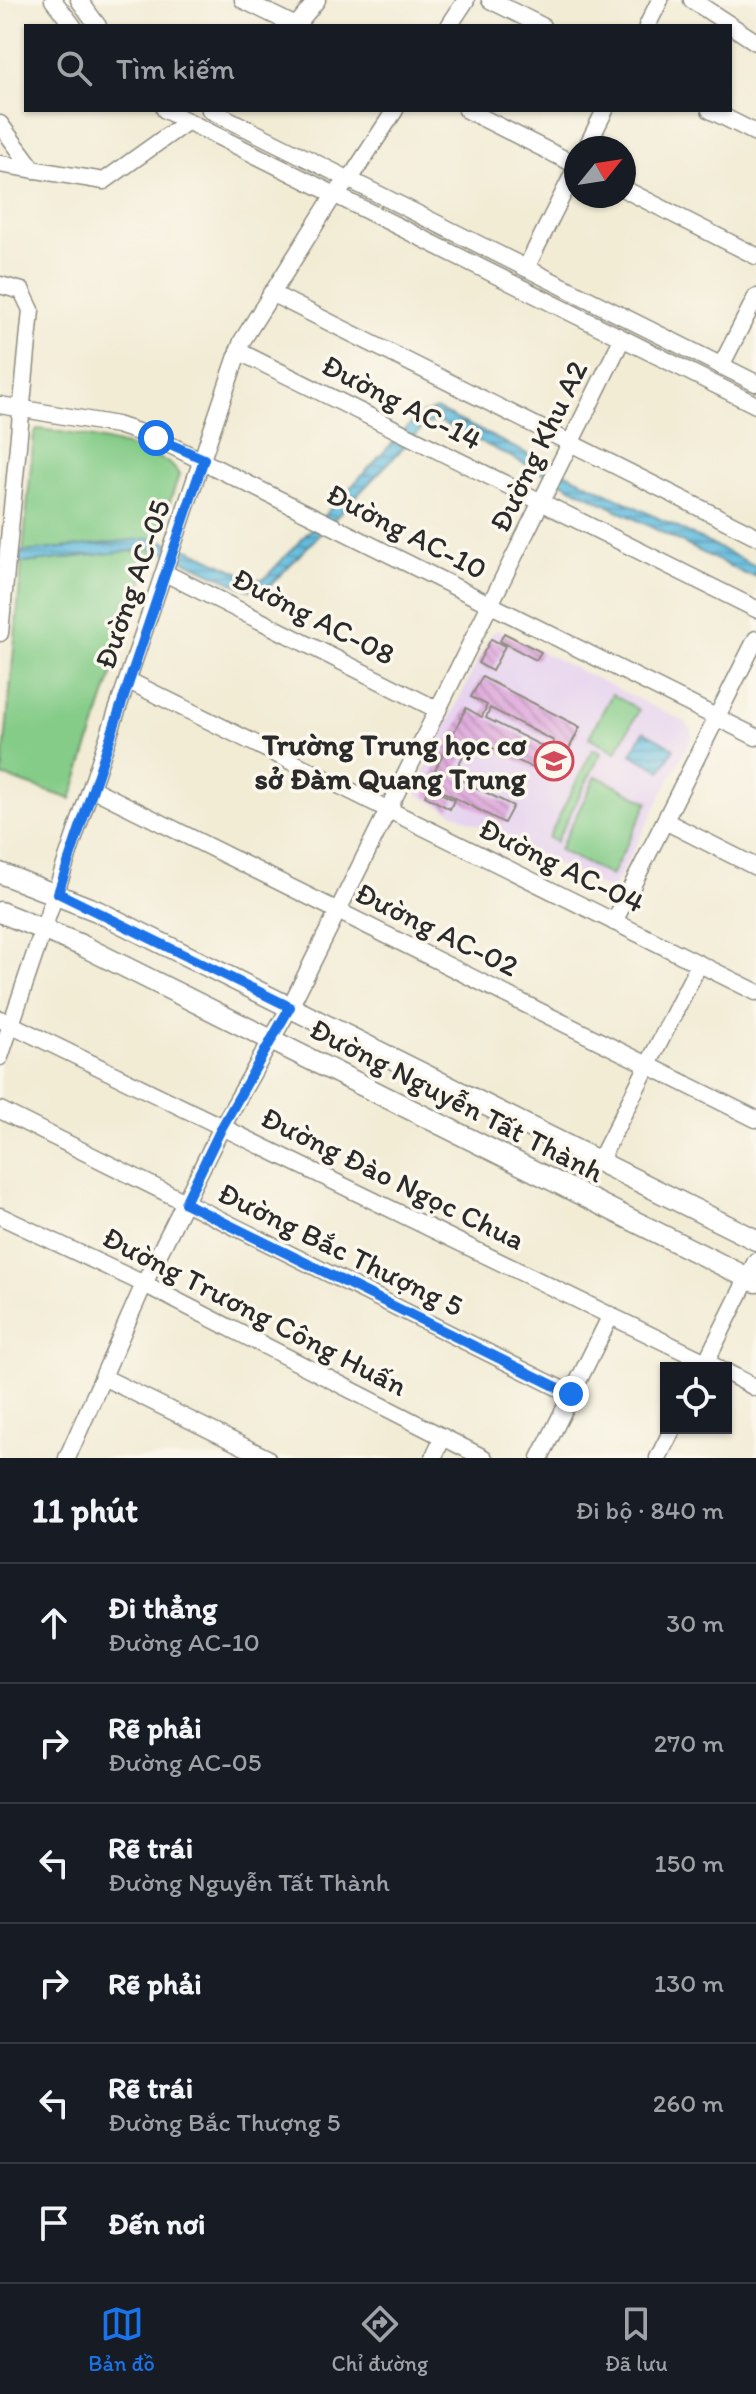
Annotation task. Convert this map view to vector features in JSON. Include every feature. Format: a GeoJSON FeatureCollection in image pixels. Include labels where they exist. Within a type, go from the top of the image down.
{"type":"FeatureCollection","features":[{"type":"Feature","properties":{"kind":"main road","name":"Đường Nguyễn Tất Thành"},"geometry":{"type":"LineString","coordinates":[[0,873],[58,893],[756,1240]]}},
{"type":"Feature","properties":{"kind":"main road","name":"Đường Nguyễn Tất Thành"},"geometry":{"type":"LineString","coordinates":[[0,912],[46,929],[753,1274]]}},
{"type":"Feature","properties":{"kind":"street"},"geometry":{"type":"LineString","coordinates":[[53,0],[71,24]]}},
{"type":"Feature","properties":{"kind":"street"},"geometry":{"type":"LineString","coordinates":[[79,0],[97,24]]}},
{"type":"Feature","properties":{"kind":"street"},"geometry":{"type":"LineString","coordinates":[[243,0],[292,24]]}},
{"type":"Feature","properties":{"kind":"street"},"geometry":{"type":"LineString","coordinates":[[298,24],[317,0]]}},
{"type":"Feature","properties":{"kind":"street"},"geometry":{"type":"LineString","coordinates":[[450,24],[466,0]]}},
{"type":"Feature","properties":{"kind":"street"},"geometry":{"type":"LineString","coordinates":[[490,0],[538,24]]}},
{"type":"Feature","properties":{"kind":"street"},"geometry":{"type":"LineString","coordinates":[[648,24],[660,0]]}},
{"type":"Feature","properties":{"kind":"street"},"geometry":{"type":"LineString","coordinates":[[692,0],[729,24]]}},
{"type":"Feature","properties":{"kind":"street"},"geometry":{"type":"LineString","coordinates":[[732,26],[756,42]]}},
{"type":"Feature","properties":{"kind":"street"},"geometry":{"type":"LineString","coordinates":[[169,112],[756,405]]}},
{"type":"Feature","properties":{"kind":"street"},"geometry":{"type":"LineString","coordinates":[[220,112],[756,383]]}},
{"type":"Feature","properties":{"kind":"street","name":"Đường AC-05"},"geometry":{"type":"LineString","coordinates":[[0,1057],[6,1020],[46,929],[238,351],[334,195],[350,179],[394,112]]}},
{"type":"Feature","properties":{"kind":"street"},"geometry":{"type":"LineString","coordinates":[[471,112],[564,161]]}},
{"type":"Feature","properties":{"kind":"street"},"geometry":{"type":"LineString","coordinates":[[592,136],[604,112]]}},
{"type":"Feature","properties":{"kind":"street"},"geometry":{"type":"LineString","coordinates":[[714,112],[756,133]]}},
{"type":"Feature","properties":{"kind":"street"},"geometry":{"type":"LineString","coordinates":[[0,164],[104,181],[188,121]]}},
{"type":"Feature","properties":{"kind":"street"},"geometry":{"type":"LineString","coordinates":[[0,124],[34,170]]}},
{"type":"Feature","properties":{"kind":"street"},"geometry":{"type":"LineString","coordinates":[[526,268],[564,191]]}},
{"type":"Feature","properties":{"kind":"street"},"geometry":{"type":"LineString","coordinates":[[636,195],[756,256]]}},
{"type":"Feature","properties":{"kind":"street"},"geometry":{"type":"LineString","coordinates":[[0,285],[22,291],[31,306],[22,409],[5,525],[9,548],[0,633]]}},
{"type":"Feature","properties":{"kind":"street"},"geometry":{"type":"LineString","coordinates":[[271,293],[756,536]]}},
{"type":"Feature","properties":{"kind":"street"},"geometry":{"type":"LineString","coordinates":[[721,366],[756,297]]}},
{"type":"Feature","properties":{"kind":"street","name":"Đường Khu A2"},"geometry":{"type":"LineString","coordinates":[[67,1458],[144,1284],[222,1127],[290,1007],[622,339]]}},
{"type":"Feature","properties":{"kind":"street","name":"Đường AC-14"},"geometry":{"type":"LineString","coordinates":[[238,351],[756,609]]}},
{"type":"Feature","properties":{"kind":"street","name":"Đường AC-10"},"geometry":{"type":"LineString","coordinates":[[0,405],[128,428],[204,459],[756,737]]}},
{"type":"Feature","properties":{"kind":"street","name":"Đường AC-08"},"geometry":{"type":"LineString","coordinates":[[167,567],[438,710]]}},
{"type":"Feature","properties":{"kind":"street"},"geometry":{"type":"LineString","coordinates":[[614,922],[756,639]]}},
{"type":"Feature","properties":{"kind":"street","name":"Đường AC-04"},"geometry":{"type":"LineString","coordinates":[[129,681],[756,992]]}},
{"type":"Feature","properties":{"kind":"street","name":"Đường AC-02"},"geometry":{"type":"LineString","coordinates":[[93,789],[756,1119]]}},
{"type":"Feature","properties":{"kind":"street"},"geometry":{"type":"LineString","coordinates":[[665,821],[756,867]]}},
{"type":"Feature","properties":{"kind":"street"},"geometry":{"type":"LineString","coordinates":[[599,1162],[699,964]]}},
{"type":"Feature","properties":{"kind":"street","name":"Đường Đào Ngọc Chua"},"geometry":{"type":"LineString","coordinates":[[6,1020],[701,1362]]}},
{"type":"Feature","properties":{"kind":"street","name":"Đường Bắc Thượng 5"},"geometry":{"type":"LineString","coordinates":[[0,1110],[571,1394]]}},
{"type":"Feature","properties":{"kind":"street","name":"Đường Trương Công Huấn"},"geometry":{"type":"LineString","coordinates":[[0,1216],[144,1284],[484,1458]]}},
{"type":"Feature","properties":{"kind":"street"},"geometry":{"type":"LineString","coordinates":[[711,1362],[753,1274]]}},
{"type":"Feature","properties":{"kind":"street"},"geometry":{"type":"LineString","coordinates":[[540,1458],[611,1315]]}},
{"type":"Feature","properties":{"kind":"street"},"geometry":{"type":"LineString","coordinates":[[732,1375],[756,1388]]}},
{"type":"Feature","properties":{"kind":"street"},"geometry":{"type":"LineString","coordinates":[[105,1378],[267,1458]]}},
{"type":"Feature","properties":{"kind":"street"},"geometry":{"type":"LineString","coordinates":[[658,1458],[670,1434]]}},
{"type":"Feature","properties":{"kind":"street"},"geometry":{"type":"LineString","coordinates":[[433,1458],[443,1437]]}},
{"type":"Feature","properties":{"kind":"shaded area","name":"Trường Trung học cơ sở Đàm Quang Trung"},"geometry":{"type":"Polygon","coordinates":[[[497,630],[685,722],[691,730],[692,737],[613,889],[607,889],[419,796],[415,790],[491,634],[497,630]]]}},
{"type":"Feature","properties":{"kind":"green space"},"geometry":{"type":"Polygon","coordinates":[[[38,429],[115,443],[137,449],[171,465],[179,475],[157,539],[23,552],[34,433],[38,429]]]}},
{"type":"Feature","properties":{"kind":"green space"},"geometry":{"type":"Polygon","coordinates":[[[154,548],[71,799],[2,776],[22,563],[154,548]]]}},
{"type":"Feature","properties":{"kind":"green space"},"geometry":{"type":"Polygon","coordinates":[[[612,694],[639,710],[616,752],[589,737],[612,694]]]}},
{"type":"Feature","properties":{"kind":"green space"},"geometry":{"type":"Polygon","coordinates":[[[593,749],[601,753],[556,842],[548,838],[593,749]]]}},
{"type":"Feature","properties":{"kind":"green space"},"geometry":{"type":"Polygon","coordinates":[[[596,776],[648,802],[611,876],[559,850],[596,776]]]}},
{"type":"Feature","properties":{"kind":"water"},"geometry":{"type":"Polygon","coordinates":[[[436,409],[756,566],[756,576],[745,574],[439,421],[425,425],[266,590],[249,590],[156,548],[24,563],[0,561],[0,550],[25,552],[153,538],[191,550],[253,579],[264,579],[418,416],[436,409]]]}},
{"type":"Feature","properties":{"kind":"water"},"geometry":{"type":"Polygon","coordinates":[[[644,731],[674,748],[661,771],[631,754],[644,731]]]}},
{"type":"Feature","properties":{"kind":"building"},"geometry":{"type":"Polygon","coordinates":[[[504,633],[541,652],[536,660],[500,641],[504,633]]]}},
{"type":"Feature","properties":{"kind":"building"},"geometry":{"type":"Polygon","coordinates":[[[491,639],[505,646],[492,671],[478,663],[491,639]]]}},
{"type":"Feature","properties":{"kind":"building"},"geometry":{"type":"Polygon","coordinates":[[[482,677],[580,727],[569,749],[558,744],[554,754],[563,758],[553,778],[472,738],[453,776],[513,806],[504,823],[428,784],[466,708],[482,717],[487,705],[471,697],[482,677]],[[490,708],[486,718],[550,750],[554,741],[490,708]]]}},
{"type":"Feature","properties":{"kind":"building"},"geometry":{"type":"Polygon","coordinates":[[[429,787],[454,800],[450,809],[425,796],[429,787]]]}},
{"type":"Feature","properties":{"kind":"place","name":"Trường Trung học cơ sở Đàm Quang Trung"},"geometry":{"type":"Point","coordinates":[554,761]}},
{"type":"Feature","properties":{"kind":"route"},"geometry":{"type":"LineString","coordinates":[[156,438],[204,459],[58,893],[290,1007],[222,1127],[185,1203],[571,1394]]}}]}
